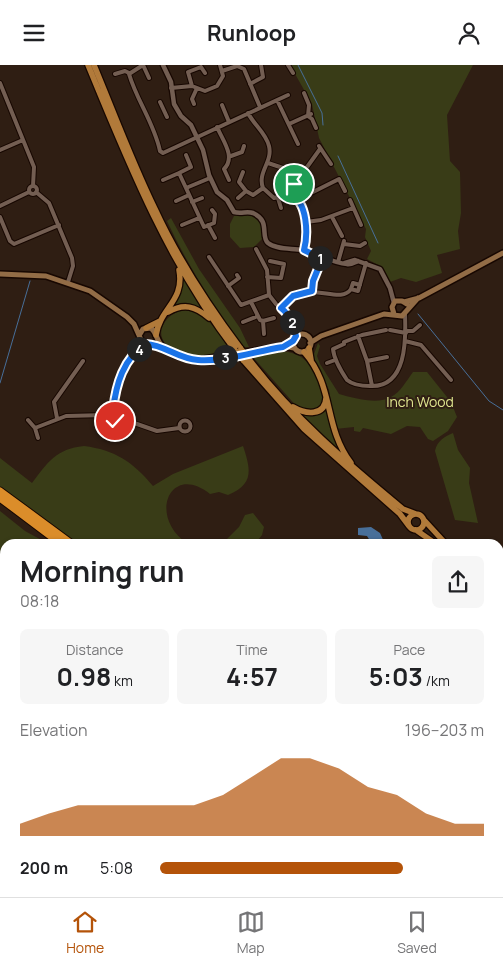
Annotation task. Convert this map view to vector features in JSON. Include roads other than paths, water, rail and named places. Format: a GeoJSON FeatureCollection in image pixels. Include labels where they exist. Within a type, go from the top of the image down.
{"type":"FeatureCollection","features":[{"type":"Feature","properties":{"kind":"highway"},"geometry":{"type":"LineString","coordinates":[[0,491],[65,539]]}},
{"type":"Feature","properties":{"kind":"highway"},"geometry":{"type":"LineString","coordinates":[[0,498],[54,539]]}},
{"type":"Feature","properties":{"kind":"main road"},"geometry":{"type":"LineString","coordinates":[[88,65],[140,189],[178,265],[214,323],[304,429],[400,514],[409,526],[429,539]]}},
{"type":"Feature","properties":{"kind":"main road"},"geometry":{"type":"LineString","coordinates":[[94,65],[141,179],[170,239],[202,294],[238,349]]}},
{"type":"Feature","properties":{"kind":"main road"},"geometry":{"type":"LineString","coordinates":[[384,314],[397,303],[418,298],[503,253]]}},
{"type":"Feature","properties":{"kind":"main road"},"geometry":{"type":"LineString","coordinates":[[148,344],[156,336],[160,321],[179,292],[181,284],[178,265]]}},
{"type":"Feature","properties":{"kind":"main road"},"geometry":{"type":"LineString","coordinates":[[0,274],[37,275],[68,282],[106,301],[134,324],[153,329],[161,346]]}},
{"type":"Feature","properties":{"kind":"main road"},"geometry":{"type":"LineString","coordinates":[[134,324],[140,337],[148,344],[161,346],[177,356],[198,360],[283,347],[294,348],[298,351],[321,336],[384,314],[394,313],[402,315],[418,298]]}},
{"type":"Feature","properties":{"kind":"main road"},"geometry":{"type":"LineString","coordinates":[[397,303],[408,308]]}},
{"type":"Feature","properties":{"kind":"main road"},"geometry":{"type":"LineString","coordinates":[[394,313],[397,303]]}},
{"type":"Feature","properties":{"kind":"main road"},"geometry":{"type":"LineString","coordinates":[[166,313],[180,307],[191,307],[214,323]]}},
{"type":"Feature","properties":{"kind":"main road"},"geometry":{"type":"LineString","coordinates":[[140,337],[146,328],[160,321]]}},
{"type":"Feature","properties":{"kind":"main road"},"geometry":{"type":"LineString","coordinates":[[296,337],[308,345],[311,360],[326,391],[334,435],[341,449],[359,472]]}},
{"type":"Feature","properties":{"kind":"main road"},"geometry":{"type":"LineString","coordinates":[[283,347],[296,337]]}},
{"type":"Feature","properties":{"kind":"main road"},"geometry":{"type":"LineString","coordinates":[[294,348],[296,337]]}},
{"type":"Feature","properties":{"kind":"main road"},"geometry":{"type":"LineString","coordinates":[[246,359],[315,433],[403,509],[416,514],[424,520],[441,539]]}},
{"type":"Feature","properties":{"kind":"main road"},"geometry":{"type":"LineString","coordinates":[[282,398],[301,412],[315,413],[326,402],[326,391]]}},
{"type":"Feature","properties":{"kind":"main road"},"geometry":{"type":"LineString","coordinates":[[409,526],[410,517],[416,514]]}},
{"type":"Feature","properties":{"kind":"main road"},"geometry":{"type":"LineString","coordinates":[[416,529],[422,527],[424,520]]}},
{"type":"Feature","properties":{"kind":"street"},"geometry":{"type":"LineString","coordinates":[[115,74],[125,71],[129,73],[143,65],[149,78]]}},
{"type":"Feature","properties":{"kind":"street"},"geometry":{"type":"LineString","coordinates":[[163,65],[170,81],[174,104],[196,137],[204,155],[205,166],[217,192],[227,200],[234,212],[250,212],[262,219],[266,227],[267,241],[287,249],[304,250],[322,259],[341,263],[358,261],[380,270],[397,303]]}},
{"type":"Feature","properties":{"kind":"street"},"geometry":{"type":"LineString","coordinates":[[171,89],[192,86],[205,91],[218,86],[222,80],[220,65]]}},
{"type":"Feature","properties":{"kind":"street"},"geometry":{"type":"LineString","coordinates":[[250,84],[264,77],[261,65]]}},
{"type":"Feature","properties":{"kind":"street"},"geometry":{"type":"LineString","coordinates":[[288,65],[293,73]]}},
{"type":"Feature","properties":{"kind":"street"},"geometry":{"type":"LineString","coordinates":[[222,71],[240,66],[244,69],[260,107]]}},
{"type":"Feature","properties":{"kind":"street"},"geometry":{"type":"LineString","coordinates":[[192,86],[188,72],[201,67],[205,73]]}},
{"type":"Feature","properties":{"kind":"street"},"geometry":{"type":"LineString","coordinates":[[129,73],[133,87],[152,123],[160,151],[163,153],[277,100],[286,94]]}},
{"type":"Feature","properties":{"kind":"street"},"geometry":{"type":"LineString","coordinates":[[0,83],[34,167],[33,186],[36,192],[49,203],[73,262],[68,282]]}},
{"type":"Feature","properties":{"kind":"street"},"geometry":{"type":"LineString","coordinates":[[194,104],[192,99],[197,88]]}},
{"type":"Feature","properties":{"kind":"street"},"geometry":{"type":"LineString","coordinates":[[304,93],[316,128]]}},
{"type":"Feature","properties":{"kind":"street"},"geometry":{"type":"LineString","coordinates":[[277,100],[298,144]]}},
{"type":"Feature","properties":{"kind":"street"},"geometry":{"type":"LineString","coordinates":[[160,102],[166,117]]}},
{"type":"Feature","properties":{"kind":"street"},"geometry":{"type":"LineString","coordinates":[[164,109],[174,104]]}},
{"type":"Feature","properties":{"kind":"street"},"geometry":{"type":"LineString","coordinates":[[222,105],[229,122]]}},
{"type":"Feature","properties":{"kind":"street"},"geometry":{"type":"LineString","coordinates":[[248,113],[266,139],[270,152],[268,163],[261,174],[263,188],[272,197],[278,198],[290,195],[296,199],[306,222],[304,250]]}},
{"type":"Feature","properties":{"kind":"street"},"geometry":{"type":"LineString","coordinates":[[289,124],[310,115]]}},
{"type":"Feature","properties":{"kind":"street"},"geometry":{"type":"LineString","coordinates":[[217,127],[231,156],[229,164],[224,169],[229,181]]}},
{"type":"Feature","properties":{"kind":"street"},"geometry":{"type":"LineString","coordinates":[[0,150],[23,140]]}},
{"type":"Feature","properties":{"kind":"street"},"geometry":{"type":"LineString","coordinates":[[231,156],[243,154],[244,145]]}},
{"type":"Feature","properties":{"kind":"street"},"geometry":{"type":"LineString","coordinates":[[290,195],[297,181],[320,148],[331,164]]}},
{"type":"Feature","properties":{"kind":"street"},"geometry":{"type":"LineString","coordinates":[[163,180],[170,180],[191,167],[186,155]]}},
{"type":"Feature","properties":{"kind":"street"},"geometry":{"type":"LineString","coordinates":[[268,163],[283,168]]}},
{"type":"Feature","properties":{"kind":"street"},"geometry":{"type":"LineString","coordinates":[[243,172],[239,182],[246,191],[253,195],[263,188]]}},
{"type":"Feature","properties":{"kind":"street"},"geometry":{"type":"LineString","coordinates":[[179,173],[202,225],[214,223],[215,214],[212,211]]}},
{"type":"Feature","properties":{"kind":"street"},"geometry":{"type":"LineString","coordinates":[[186,188],[210,177]]}},
{"type":"Feature","properties":{"kind":"street"},"geometry":{"type":"LineString","coordinates":[[297,181],[311,193],[338,178],[345,191]]}},
{"type":"Feature","properties":{"kind":"street"},"geometry":{"type":"LineString","coordinates":[[29,192],[29,188],[33,186]]}},
{"type":"Feature","properties":{"kind":"street"},"geometry":{"type":"LineString","coordinates":[[238,198],[246,191]]}},
{"type":"Feature","properties":{"kind":"street"},"geometry":{"type":"LineString","coordinates":[[0,206],[29,192],[32,194],[36,192]]}},
{"type":"Feature","properties":{"kind":"street"},"geometry":{"type":"LineString","coordinates":[[176,201],[189,195]]}},
{"type":"Feature","properties":{"kind":"street"},"geometry":{"type":"LineString","coordinates":[[192,202],[202,198]]}},
{"type":"Feature","properties":{"kind":"street"},"geometry":{"type":"LineString","coordinates":[[278,198],[281,208]]}},
{"type":"Feature","properties":{"kind":"street"},"geometry":{"type":"LineString","coordinates":[[350,200],[361,225]]}},
{"type":"Feature","properties":{"kind":"street"},"geometry":{"type":"LineString","coordinates":[[306,222],[332,217],[353,208]]}},
{"type":"Feature","properties":{"kind":"street"},"geometry":{"type":"LineString","coordinates":[[0,217],[10,241],[14,243],[59,225]]}},
{"type":"Feature","properties":{"kind":"street"},"geometry":{"type":"LineString","coordinates":[[186,217],[188,222]]}},
{"type":"Feature","properties":{"kind":"street"},"geometry":{"type":"LineString","coordinates":[[332,217],[342,236]]}},
{"type":"Feature","properties":{"kind":"street"},"geometry":{"type":"LineString","coordinates":[[182,225],[199,218]]}},
{"type":"Feature","properties":{"kind":"street"},"geometry":{"type":"LineString","coordinates":[[208,225],[215,238]]}},
{"type":"Feature","properties":{"kind":"street"},"geometry":{"type":"LineString","coordinates":[[337,245],[360,246],[365,243]]}},
{"type":"Feature","properties":{"kind":"street"},"geometry":{"type":"LineString","coordinates":[[341,263],[343,244]]}},
{"type":"Feature","properties":{"kind":"street"},"geometry":{"type":"LineString","coordinates":[[256,249],[267,270],[269,295],[287,313],[296,337]]}},
{"type":"Feature","properties":{"kind":"street"},"geometry":{"type":"LineString","coordinates":[[209,257],[241,305],[269,295]]}},
{"type":"Feature","properties":{"kind":"street"},"geometry":{"type":"LineString","coordinates":[[312,291],[313,281],[322,259]]}},
{"type":"Feature","properties":{"kind":"street"},"geometry":{"type":"LineString","coordinates":[[270,261],[290,266]]}},
{"type":"Feature","properties":{"kind":"street"},"geometry":{"type":"LineString","coordinates":[[281,308],[293,296],[312,291],[337,295],[348,293],[351,289],[358,291],[366,263]]}},
{"type":"Feature","properties":{"kind":"street"},"geometry":{"type":"LineString","coordinates":[[267,277],[281,278],[284,264]]}},
{"type":"Feature","properties":{"kind":"street"},"geometry":{"type":"LineString","coordinates":[[228,286],[239,278]]}},
{"type":"Feature","properties":{"kind":"street"},"geometry":{"type":"LineString","coordinates":[[251,301],[258,315],[264,321],[264,334]]}},
{"type":"Feature","properties":{"kind":"street"},"geometry":{"type":"LineString","coordinates":[[243,322],[258,315]]}},
{"type":"Feature","properties":{"kind":"street"},"geometry":{"type":"LineString","coordinates":[[402,315],[405,323],[406,332],[406,341],[399,369],[387,381],[372,386],[348,382],[340,365],[335,360],[334,347],[359,337],[388,330],[406,332],[413,331],[420,325]]}},
{"type":"Feature","properties":{"kind":"street"},"geometry":{"type":"LineString","coordinates":[[264,321],[274,318]]}},
{"type":"Feature","properties":{"kind":"street"},"geometry":{"type":"LineString","coordinates":[[139,349],[140,337]]}},
{"type":"Feature","properties":{"kind":"street"},"geometry":{"type":"LineString","coordinates":[[359,337],[367,361],[372,386]]}},
{"type":"Feature","properties":{"kind":"street"},"geometry":{"type":"LineString","coordinates":[[406,341],[421,345],[442,373],[451,380]]}},
{"type":"Feature","properties":{"kind":"street"},"geometry":{"type":"LineString","coordinates":[[148,344],[139,349],[120,376],[115,391],[113,410],[118,417],[156,431],[180,428]]}},
{"type":"Feature","properties":{"kind":"street"},"geometry":{"type":"LineString","coordinates":[[367,361],[387,357]]}},
{"type":"Feature","properties":{"kind":"street"},"geometry":{"type":"LineString","coordinates":[[327,363],[335,360]]}},
{"type":"Feature","properties":{"kind":"street"},"geometry":{"type":"LineString","coordinates":[[57,418],[54,402],[82,361]]}},
{"type":"Feature","properties":{"kind":"street"},"geometry":{"type":"LineString","coordinates":[[106,415],[108,411],[113,410]]}},
{"type":"Feature","properties":{"kind":"street"},"geometry":{"type":"LineString","coordinates":[[35,427],[57,418],[76,414],[106,415]]}},
{"type":"Feature","properties":{"kind":"street"},"geometry":{"type":"LineString","coordinates":[[106,415],[111,422],[118,417]]}},
{"type":"Feature","properties":{"kind":"street"},"geometry":{"type":"LineString","coordinates":[[28,420],[35,427],[38,438]]}},
{"type":"Feature","properties":{"kind":"water"},"geometry":{"type":"Polygon","coordinates":[[[371,527],[380,533],[383,539],[369,539],[367,536],[358,535],[358,528],[371,527]]]}},
{"type":"Feature","properties":{"kind":"waterway"},"geometry":{"type":"LineString","coordinates":[[298,65],[322,113],[323,125]]}},
{"type":"Feature","properties":{"kind":"waterway"},"geometry":{"type":"LineString","coordinates":[[338,156],[378,243]]}},
{"type":"Feature","properties":{"kind":"waterway"},"geometry":{"type":"LineString","coordinates":[[0,383],[30,281]]}},
{"type":"Feature","properties":{"kind":"waterway"},"geometry":{"type":"LineString","coordinates":[[418,314],[489,401],[503,410]]}},
{"type":"Feature","properties":{"kind":"park label","name":"Inch Wood"},"geometry":{"type":"Point","coordinates":[420,402]}}]}
